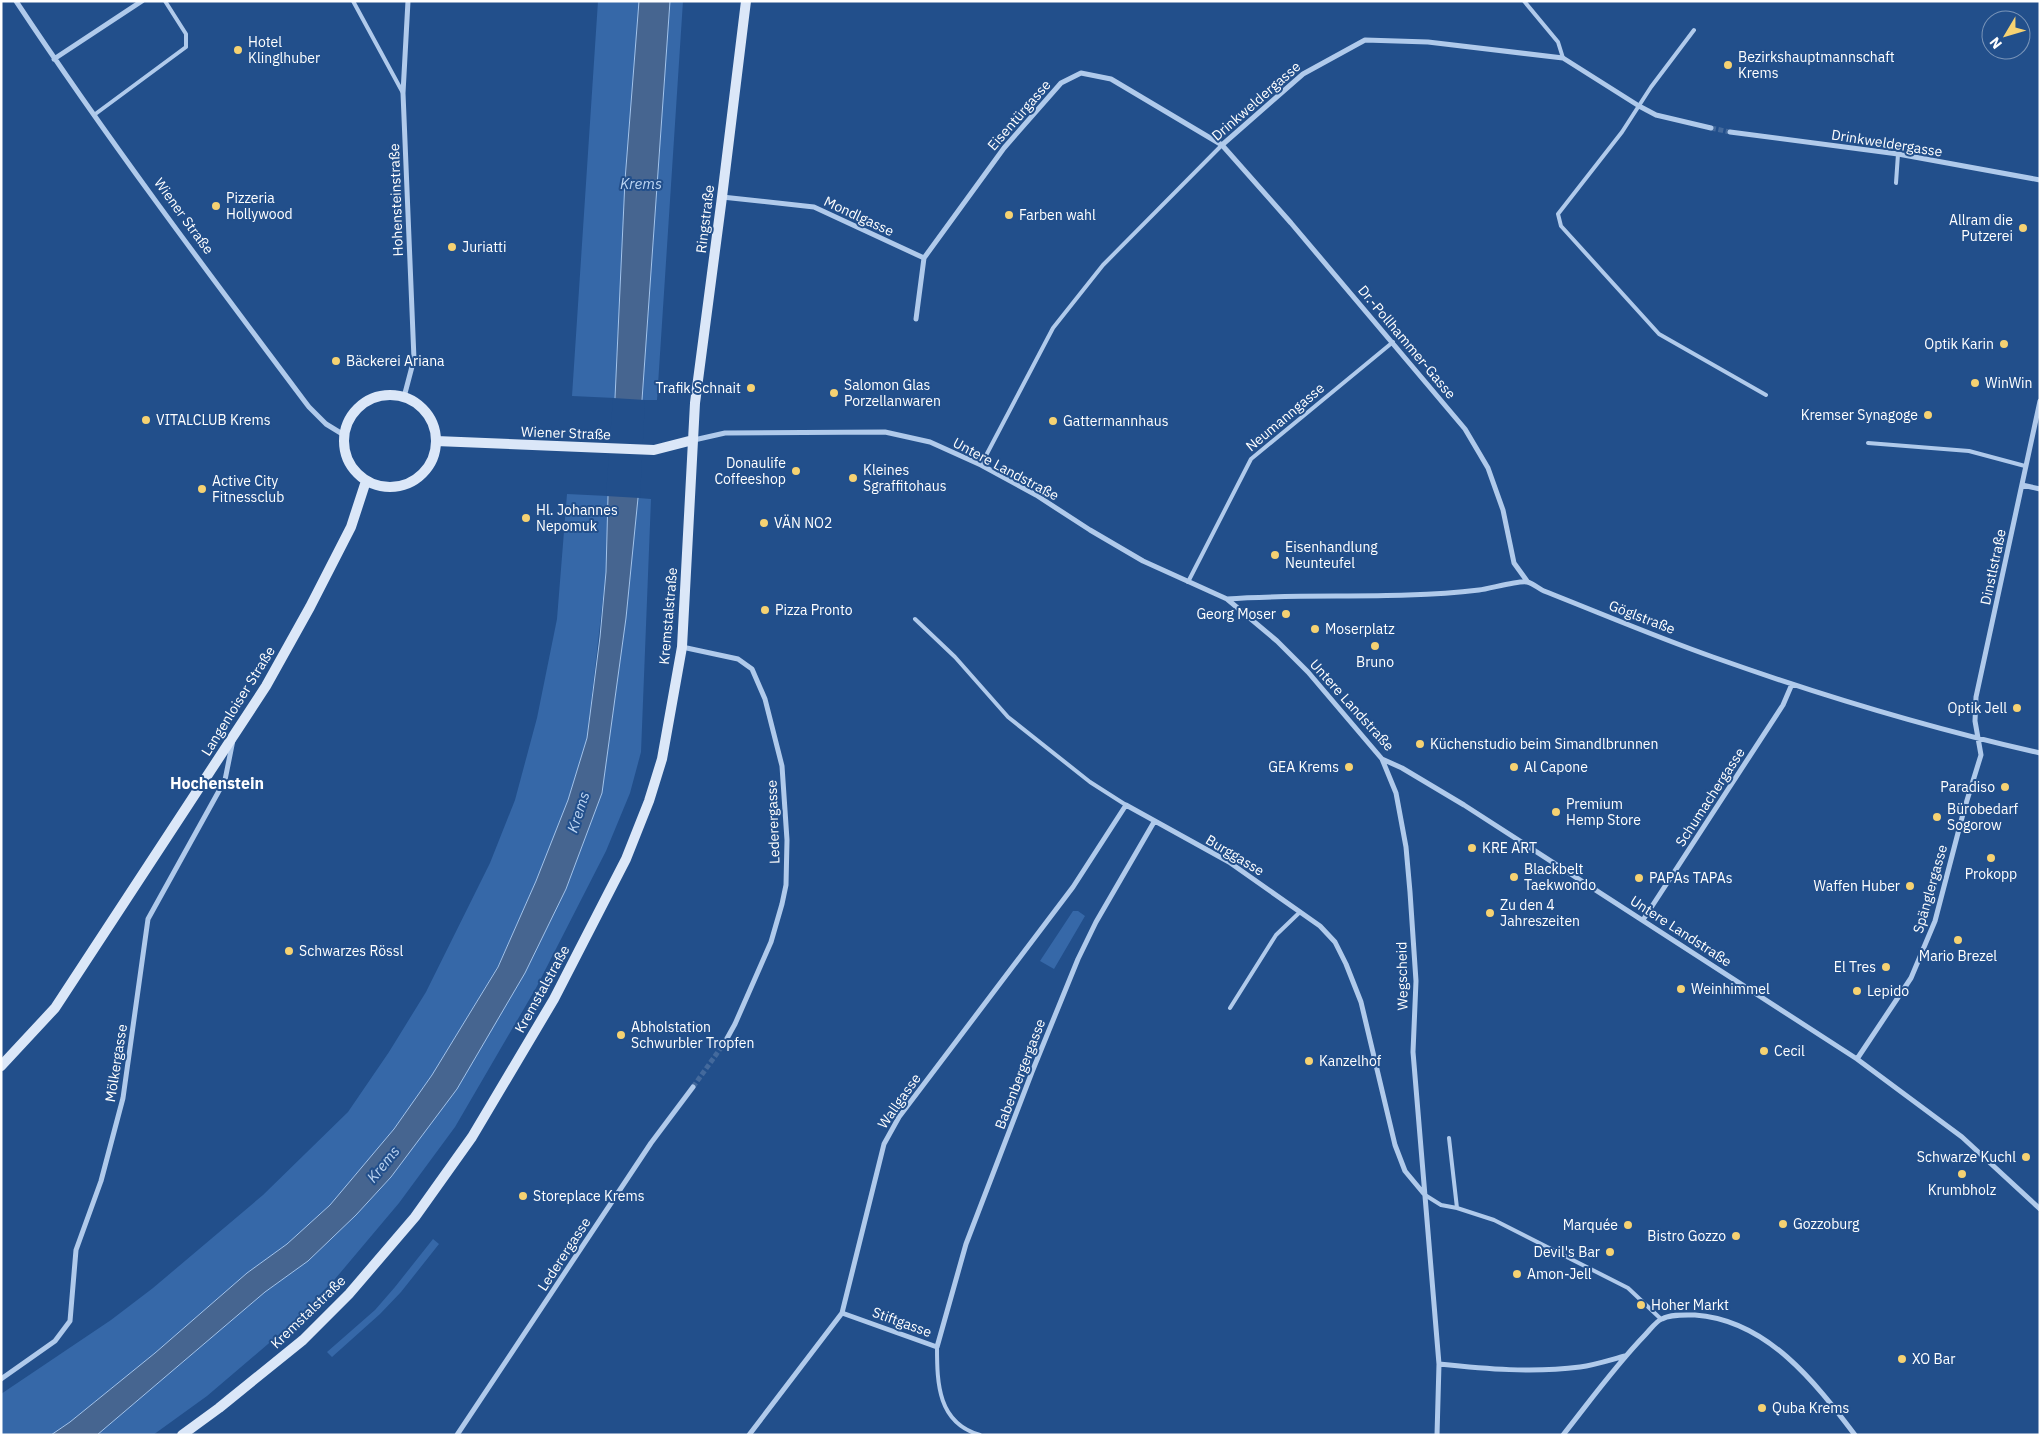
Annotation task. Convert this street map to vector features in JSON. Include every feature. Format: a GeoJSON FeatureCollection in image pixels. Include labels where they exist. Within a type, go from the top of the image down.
{"type":"FeatureCollection","features":[{"type":"Feature","properties":{"kind":"main road","name":"Ringstraße"},"geometry":{"type":"LineString","coordinates":[[693,440],[695,403],[746,1]]}},
{"type":"Feature","properties":{"kind":"main road"},"geometry":{"type":"LineString","coordinates":[[388,394],[404,397],[418,405],[429,417],[436,441],[435,451],[428,466],[418,478],[403,485],[382,486],[366,481],[351,466],[344,450],[344,435],[348,420],[359,406],[372,398],[388,394]]}},
{"type":"Feature","properties":{"kind":"main road","name":"Wiener Straße"},"geometry":{"type":"LineString","coordinates":[[436,441],[654,450],[693,440]]}},
{"type":"Feature","properties":{"kind":"main road","name":"Kremstalstraße"},"geometry":{"type":"LineString","coordinates":[[182,1435],[303,1340],[349,1294],[415,1217],[472,1137],[554,999],[626,859],[649,801],[662,759],[682,647],[693,440]]}},
{"type":"Feature","properties":{"kind":"main road","name":"Langenloiser Straße"},"geometry":{"type":"LineString","coordinates":[[1,1066],[55,1008],[266,686],[351,527],[366,481]]}},
{"type":"Feature","properties":{"kind":"street","name":"Wiener Straße"},"geometry":{"type":"LineString","coordinates":[[16,1],[54,59],[156,202],[309,407],[326,424],[344,435]]}},
{"type":"Feature","properties":{"kind":"street"},"geometry":{"type":"LineString","coordinates":[[54,59],[142,1]]}},
{"type":"Feature","properties":{"kind":"street","name":"Hohensteinstraße"},"geometry":{"type":"LineString","coordinates":[[404,397],[414,359],[403,93],[408,1]]}},
{"type":"Feature","properties":{"kind":"street","name":"Drinkweldergasse"},"geometry":{"type":"LineString","coordinates":[[1222,145],[1303,74],[1365,40],[1428,42],[1563,58],[1656,115],[1711,128]]}},
{"type":"Feature","properties":{"kind":"street","name":"Eisentürgasse"},"geometry":{"type":"LineString","coordinates":[[916,319],[924,258],[1004,148],[1061,83],[1081,73],[1111,79],[1222,145]]}},
{"type":"Feature","properties":{"kind":"street","name":"Drinkweldergasse"},"geometry":{"type":"LineString","coordinates":[[1730,132],[1898,154],[2040,180]]}},
{"type":"Feature","properties":{"kind":"street","name":"Dr.-Pollhammer-Gasse"},"geometry":{"type":"LineString","coordinates":[[1222,145],[1393,342],[1465,429],[1488,468],[1503,510],[1514,563],[1526,582]]}},
{"type":"Feature","properties":{"kind":"street","name":"Mondlgasse"},"geometry":{"type":"LineString","coordinates":[[722,197],[814,208],[924,258]]}},
{"type":"Feature","properties":{"kind":"street","name":"Dinstlstraße"},"geometry":{"type":"LineString","coordinates":[[1978,739],[1975,721],[1976,697],[2040,401]]}},
{"type":"Feature","properties":{"kind":"street","name":"Untere Landstraße"},"geometry":{"type":"LineString","coordinates":[[693,440],[725,433],[885,432],[930,442],[981,465],[1036,494],[1090,530],[1143,560],[1227,599],[1277,640],[1308,672],[1382,759],[1402,768],[1464,805],[1857,1059],[1962,1137],[2040,1209]]}},
{"type":"Feature","properties":{"kind":"street"},"geometry":{"type":"LineString","coordinates":[[2022,485],[2040,489]]}},
{"type":"Feature","properties":{"kind":"street"},"geometry":{"type":"LineString","coordinates":[[1227,599],[1274,596],[1351,597],[1436,594],[1479,590],[1526,582]]}},
{"type":"Feature","properties":{"kind":"street","name":"Göglstraße"},"geometry":{"type":"LineString","coordinates":[[1526,582],[1544,591],[1711,657],[1792,684],[1908,720],[2040,753]]}},
{"type":"Feature","properties":{"kind":"street","name":"Lederergasse"},"geometry":{"type":"LineString","coordinates":[[682,647],[738,659],[752,668],[765,699],[782,766],[787,840],[786,885],[771,942],[735,1024],[725,1042]]}},
{"type":"Feature","properties":{"kind":"street","name":"Schumachergasse"},"geometry":{"type":"LineString","coordinates":[[1643,920],[1783,705],[1792,684]]}},
{"type":"Feature","properties":{"kind":"street","name":"Mölkergasse"},"geometry":{"type":"LineString","coordinates":[[1,1379],[55,1341],[70,1321],[76,1250],[101,1181],[123,1098],[148,919],[225,780],[235,732]]}},
{"type":"Feature","properties":{"kind":"street","name":"Spänglergasse"},"geometry":{"type":"LineString","coordinates":[[1857,1059],[1911,978],[1936,921],[1964,810],[1981,755],[1978,739]]}},
{"type":"Feature","properties":{"kind":"street","name":"Wegscheid"},"geometry":{"type":"LineString","coordinates":[[1382,759],[1396,793],[1406,847],[1416,981],[1413,1052],[1425,1195]]}},
{"type":"Feature","properties":{"kind":"street","name":"Burggasse"},"geometry":{"type":"LineString","coordinates":[[1126,805],[1229,862],[1320,926],[1335,942],[1361,1002],[1394,1145],[1405,1171],[1425,1195]]}},
{"type":"Feature","properties":{"kind":"street","name":"Wallgasse"},"geometry":{"type":"LineString","coordinates":[[749,1435],[842,1313],[881,1154],[887,1138],[899,1117],[1074,887],[1126,805]]}},
{"type":"Feature","properties":{"kind":"street","name":"Babenbergergasse"},"geometry":{"type":"LineString","coordinates":[[937,1347],[966,1244],[1032,1072],[1096,922],[1154,822]]}},
{"type":"Feature","properties":{"kind":"street","name":"Lederergasse"},"geometry":{"type":"LineString","coordinates":[[457,1435],[651,1143],[693,1087]]}},
{"type":"Feature","properties":{"kind":"street"},"geometry":{"type":"LineString","coordinates":[[1425,1195],[1439,1364],[1437,1435]]}},
{"type":"Feature","properties":{"kind":"street","name":"Stiftgasse"},"geometry":{"type":"LineString","coordinates":[[842,1313],[937,1347]]}},
{"type":"Feature","properties":{"kind":"street"},"geometry":{"type":"LineString","coordinates":[[1563,1435],[1625,1356],[1661,1319],[1683,1314],[1709,1316],[1745,1327],[1784,1353],[1827,1398],[1855,1435]]}},
{"type":"Feature","properties":{"kind":"street"},"geometry":{"type":"LineString","coordinates":[[1439,1364],[1484,1369],[1538,1371],[1582,1367],[1625,1356]]}},
{"type":"Feature","properties":{"kind":"lane"},"geometry":{"type":"LineString","coordinates":[[94,115],[186,47],[186,34],[165,1]]}},
{"type":"Feature","properties":{"kind":"lane"},"geometry":{"type":"LineString","coordinates":[[354,1],[403,93]]}},
{"type":"Feature","properties":{"kind":"lane"},"geometry":{"type":"LineString","coordinates":[[1524,1],[1558,42],[1563,58]]}},
{"type":"Feature","properties":{"kind":"lane"},"geometry":{"type":"LineString","coordinates":[[1694,30],[1651,87],[1622,132],[1558,214],[1561,226],[1659,334],[1766,395]]}},
{"type":"Feature","properties":{"kind":"lane","name":"Drinkweldergasse"},"geometry":{"type":"LineString","coordinates":[[981,465],[1053,328],[1103,265],[1222,145]]}},
{"type":"Feature","properties":{"kind":"lane"},"geometry":{"type":"LineString","coordinates":[[1896,183],[1898,154]]}},
{"type":"Feature","properties":{"kind":"lane","name":"Neumanngasse"},"geometry":{"type":"LineString","coordinates":[[1188,582],[1251,459],[1393,342]]}},
{"type":"Feature","properties":{"kind":"lane"},"geometry":{"type":"LineString","coordinates":[[1868,443],[1969,451],[2025,466]]}},
{"type":"Feature","properties":{"kind":"lane","name":"Burggasse"},"geometry":{"type":"LineString","coordinates":[[914,619],[955,657],[1008,716],[1090,782],[1126,805]]}},
{"type":"Feature","properties":{"kind":"lane"},"geometry":{"type":"LineString","coordinates":[[1230,1008],[1276,935],[1300,912]]}},
{"type":"Feature","properties":{"kind":"lane"},"geometry":{"type":"LineString","coordinates":[[1449,1138],[1457,1208]]}},
{"type":"Feature","properties":{"kind":"lane"},"geometry":{"type":"LineString","coordinates":[[1425,1195],[1441,1204],[1494,1220],[1628,1288],[1661,1319]]}},
{"type":"Feature","properties":{"kind":"lane","name":"Stiftgasse"},"geometry":{"type":"LineString","coordinates":[[937,1347],[938,1386],[949,1416],[972,1432],[980,1435]]}},
{"type":"Feature","properties":{"kind":"shaded area"},"geometry":{"type":"Polygon","coordinates":[[[598,1],[639,1],[625,180],[615,398],[572,396],[598,1]]]}},
{"type":"Feature","properties":{"kind":"shaded area"},"geometry":{"type":"Polygon","coordinates":[[[670,1],[683,1],[657,400],[642,400],[670,1]]]}},
{"type":"Feature","properties":{"kind":"shaded area"},"geometry":{"type":"Polygon","coordinates":[[[567,494],[608,496],[606,572],[587,738],[568,800],[536,881],[498,966],[432,1075],[394,1129],[330,1205],[287,1244],[247,1273],[155,1353],[70,1422],[51,1435],[1,1435],[1,1394],[111,1320],[153,1288],[263,1195],[348,1112],[389,1052],[426,992],[490,863],[515,800],[537,718],[557,619],[567,494]]]}},
{"type":"Feature","properties":{"kind":"shaded area"},"geometry":{"type":"Polygon","coordinates":[[[638,498],[651,499],[641,752],[630,793],[606,851],[536,988],[455,1127],[399,1203],[335,1279],[289,1326],[207,1396],[153,1435],[97,1435],[265,1292],[308,1261],[356,1215],[391,1177],[457,1089],[525,973],[566,889],[602,793],[626,618],[638,498]]]}},
{"type":"Feature","properties":{"kind":"shaded area"},"geometry":{"type":"Polygon","coordinates":[[[1073,911],[1078,911],[1085,916],[1054,969],[1040,961],[1073,911]]]}},
{"type":"Feature","properties":{"kind":"shaded area"},"geometry":{"type":"Polygon","coordinates":[[[433,1239],[439,1244],[401,1292],[380,1314],[332,1357],[327,1352],[375,1310],[433,1239]]]}},
{"type":"Feature","properties":{"kind":"water","name":"Krems"},"geometry":{"type":"Polygon","coordinates":[[[639,1],[670,1],[642,400],[638,498],[626,618],[602,793],[566,889],[525,973],[457,1089],[391,1177],[356,1215],[308,1261],[265,1292],[97,1435],[51,1435],[70,1422],[155,1353],[247,1273],[287,1244],[330,1205],[394,1129],[432,1075],[498,967],[536,881],[568,800],[587,738],[600,637],[606,572],[608,496],[615,398],[625,180],[639,1]]]}},
{"type":"Feature","properties":{"kind":"pier"},"geometry":{"type":"Polygon","coordinates":[[[613,398],[645,400],[640,498],[606,496],[613,398]]]}},
{"type":"Feature","properties":{"kind":"tunnel"},"geometry":{"type":"LineString","coordinates":[[1711,128],[1730,132]]}},
{"type":"Feature","properties":{"kind":"tunnel"},"geometry":{"type":"LineString","coordinates":[[693,1087],[725,1042]]}},
{"type":"Feature","properties":{"kind":"place","name":"Hotel Klinglhuber"},"geometry":{"type":"Point","coordinates":[238,50]}},
{"type":"Feature","properties":{"kind":"place","name":"Bezirkshauptmannschaft Krems"},"geometry":{"type":"Point","coordinates":[1728,65]}},
{"type":"Feature","properties":{"kind":"place","name":"Pizzeria Hollywood"},"geometry":{"type":"Point","coordinates":[216,206]}},
{"type":"Feature","properties":{"kind":"place","name":"Farben wahl"},"geometry":{"type":"Point","coordinates":[1009,215]}},
{"type":"Feature","properties":{"kind":"place","name":"Allram die Putzerei"},"geometry":{"type":"Point","coordinates":[2023,228]}},
{"type":"Feature","properties":{"kind":"place","name":"Juriatti"},"geometry":{"type":"Point","coordinates":[452,247]}},
{"type":"Feature","properties":{"kind":"place","name":"Optik Karin"},"geometry":{"type":"Point","coordinates":[2004,344]}},
{"type":"Feature","properties":{"kind":"place","name":"Bäckerei Ariana"},"geometry":{"type":"Point","coordinates":[336,361]}},
{"type":"Feature","properties":{"kind":"place","name":"WinWin"},"geometry":{"type":"Point","coordinates":[1975,383]}},
{"type":"Feature","properties":{"kind":"place","name":"Trafik Schnait"},"geometry":{"type":"Point","coordinates":[751,388]}},
{"type":"Feature","properties":{"kind":"place","name":"Salomon Glas Porzellanwaren"},"geometry":{"type":"Point","coordinates":[834,393]}},
{"type":"Feature","properties":{"kind":"place","name":"Kremser Synagoge"},"geometry":{"type":"Point","coordinates":[1928,415]}},
{"type":"Feature","properties":{"kind":"place","name":"VITALCLUB Krems"},"geometry":{"type":"Point","coordinates":[146,420]}},
{"type":"Feature","properties":{"kind":"place","name":"Gattermannhaus"},"geometry":{"type":"Point","coordinates":[1053,421]}},
{"type":"Feature","properties":{"kind":"place","name":"Donaulife Coffeeshop"},"geometry":{"type":"Point","coordinates":[796,471]}},
{"type":"Feature","properties":{"kind":"place","name":"Kleines Sgraffitohaus"},"geometry":{"type":"Point","coordinates":[853,478]}},
{"type":"Feature","properties":{"kind":"place","name":"Active City Fitnessclub"},"geometry":{"type":"Point","coordinates":[202,489]}},
{"type":"Feature","properties":{"kind":"place","name":"Hl. Johannes Nepomuk"},"geometry":{"type":"Point","coordinates":[526,518]}},
{"type":"Feature","properties":{"kind":"place","name":"VÄN NO2"},"geometry":{"type":"Point","coordinates":[764,523]}},
{"type":"Feature","properties":{"kind":"place","name":"Eisenhandlung Neunteufel"},"geometry":{"type":"Point","coordinates":[1275,555]}},
{"type":"Feature","properties":{"kind":"place","name":"Pizza Pronto"},"geometry":{"type":"Point","coordinates":[765,610]}},
{"type":"Feature","properties":{"kind":"place","name":"Georg Moser"},"geometry":{"type":"Point","coordinates":[1286,614]}},
{"type":"Feature","properties":{"kind":"place","name":"Moserplatz"},"geometry":{"type":"Point","coordinates":[1315,629]}},
{"type":"Feature","properties":{"kind":"place","name":"Bruno"},"geometry":{"type":"Point","coordinates":[1375,646]}},
{"type":"Feature","properties":{"kind":"place","name":"Optik Jell"},"geometry":{"type":"Point","coordinates":[2017,708]}},
{"type":"Feature","properties":{"kind":"place","name":"Küchenstudio beim Simandlbrunnen"},"geometry":{"type":"Point","coordinates":[1420,744]}},
{"type":"Feature","properties":{"kind":"place","name":"GEA Krems"},"geometry":{"type":"Point","coordinates":[1349,767]}},
{"type":"Feature","properties":{"kind":"place","name":"Al Capone"},"geometry":{"type":"Point","coordinates":[1514,767]}},
{"type":"Feature","properties":{"kind":"place","name":"Paradiso"},"geometry":{"type":"Point","coordinates":[2005,787]}},
{"type":"Feature","properties":{"kind":"place","name":"Premium Hemp Store"},"geometry":{"type":"Point","coordinates":[1556,812]}},
{"type":"Feature","properties":{"kind":"place","name":"Bürobedarf Sogorow"},"geometry":{"type":"Point","coordinates":[1937,817]}},
{"type":"Feature","properties":{"kind":"place","name":"KRE ART"},"geometry":{"type":"Point","coordinates":[1472,848]}},
{"type":"Feature","properties":{"kind":"place","name":"Prokopp"},"geometry":{"type":"Point","coordinates":[1991,858]}},
{"type":"Feature","properties":{"kind":"place","name":"Blackbelt Taekwondo"},"geometry":{"type":"Point","coordinates":[1514,877]}},
{"type":"Feature","properties":{"kind":"place","name":"PAPAs TAPAs"},"geometry":{"type":"Point","coordinates":[1639,878]}},
{"type":"Feature","properties":{"kind":"place","name":"Waffen Huber"},"geometry":{"type":"Point","coordinates":[1910,886]}},
{"type":"Feature","properties":{"kind":"place","name":"Zu den 4 Jahreszeiten"},"geometry":{"type":"Point","coordinates":[1490,913]}},
{"type":"Feature","properties":{"kind":"place","name":"Mario Brezel"},"geometry":{"type":"Point","coordinates":[1958,940]}},
{"type":"Feature","properties":{"kind":"place","name":"Schwarzes Rössl"},"geometry":{"type":"Point","coordinates":[289,951]}},
{"type":"Feature","properties":{"kind":"place","name":"El Tres"},"geometry":{"type":"Point","coordinates":[1886,967]}},
{"type":"Feature","properties":{"kind":"place","name":"Weinhimmel"},"geometry":{"type":"Point","coordinates":[1681,989]}},
{"type":"Feature","properties":{"kind":"place","name":"Lepido"},"geometry":{"type":"Point","coordinates":[1857,991]}},
{"type":"Feature","properties":{"kind":"place","name":"Abholstation Schwurbler Tropfen"},"geometry":{"type":"Point","coordinates":[621,1035]}},
{"type":"Feature","properties":{"kind":"place","name":"Cecil"},"geometry":{"type":"Point","coordinates":[1764,1051]}},
{"type":"Feature","properties":{"kind":"place","name":"Kanzelhof"},"geometry":{"type":"Point","coordinates":[1309,1061]}},
{"type":"Feature","properties":{"kind":"place","name":"Schwarze Kuchl"},"geometry":{"type":"Point","coordinates":[2026,1157]}},
{"type":"Feature","properties":{"kind":"place","name":"Krumbholz"},"geometry":{"type":"Point","coordinates":[1962,1174]}},
{"type":"Feature","properties":{"kind":"place","name":"Storeplace Krems"},"geometry":{"type":"Point","coordinates":[523,1196]}},
{"type":"Feature","properties":{"kind":"place","name":"Gozzoburg"},"geometry":{"type":"Point","coordinates":[1783,1224]}},
{"type":"Feature","properties":{"kind":"place","name":"Marquée"},"geometry":{"type":"Point","coordinates":[1628,1225]}},
{"type":"Feature","properties":{"kind":"place","name":"Bistro Gozzo"},"geometry":{"type":"Point","coordinates":[1736,1236]}},
{"type":"Feature","properties":{"kind":"place","name":"Devil's Bar"},"geometry":{"type":"Point","coordinates":[1610,1252]}},
{"type":"Feature","properties":{"kind":"place","name":"Amon-Jell"},"geometry":{"type":"Point","coordinates":[1517,1274]}},
{"type":"Feature","properties":{"kind":"place","name":"Hoher Markt"},"geometry":{"type":"Point","coordinates":[1641,1305]}},
{"type":"Feature","properties":{"kind":"place","name":"XO Bar"},"geometry":{"type":"Point","coordinates":[1902,1359]}},
{"type":"Feature","properties":{"kind":"place","name":"Quba Krems"},"geometry":{"type":"Point","coordinates":[1762,1408]}},
{"type":"Feature","properties":{"kind":"district","name":"Hochenstein"},"geometry":{"type":"Point","coordinates":[217,783]}}]}
